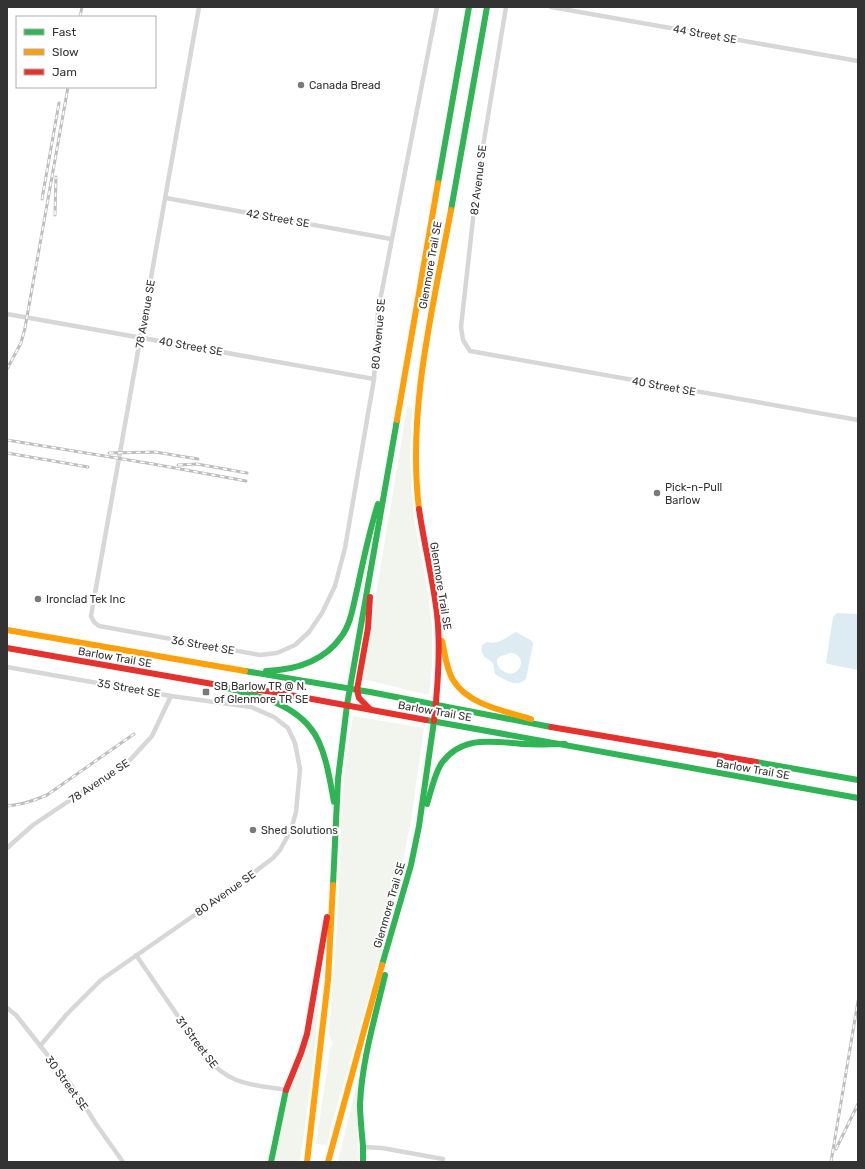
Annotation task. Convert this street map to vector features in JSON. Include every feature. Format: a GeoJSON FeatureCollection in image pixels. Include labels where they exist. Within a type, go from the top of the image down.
{"type":"FeatureCollection","features":[{"type":"Feature","properties":{"kind":"main road","name":"Glenmore Trail SE"},"geometry":{"type":"LineString","coordinates":[[306,1162],[328,980],[338,779],[347,705],[469,7]]}},
{"type":"Feature","properties":{"kind":"main road","name":"Glenmore Trail SE"},"geometry":{"type":"LineString","coordinates":[[328,1162],[362,1035],[402,900],[419,826],[434,721],[439,641],[437,614],[417,494],[417,414],[423,366],[487,7]]}},
{"type":"Feature","properties":{"kind":"main road"},"geometry":{"type":"LineString","coordinates":[[242,670],[286,670],[307,664],[330,650],[342,636],[352,610],[377,509],[386,483]]}},
{"type":"Feature","properties":{"kind":"main road"},"geometry":{"type":"LineString","coordinates":[[371,709],[359,698],[357,690],[368,628],[373,557]]}},
{"type":"Feature","properties":{"kind":"main road"},"geometry":{"type":"LineString","coordinates":[[437,614],[445,660],[453,681],[459,689],[478,701],[558,728]]}},
{"type":"Feature","properties":{"kind":"main road","name":"Barlow Trail SE"},"geometry":{"type":"LineString","coordinates":[[7,630],[357,690],[558,728],[858,780]]}},
{"type":"Feature","properties":{"kind":"main road","name":"Barlow Trail SE"},"geometry":{"type":"LineString","coordinates":[[7,648],[220,686],[274,692],[371,709],[858,798]]}},
{"type":"Feature","properties":{"kind":"main road"},"geometry":{"type":"LineString","coordinates":[[220,686],[272,700],[293,710],[301,717],[316,735],[324,756],[336,813]]}},
{"type":"Feature","properties":{"kind":"main road"},"geometry":{"type":"LineString","coordinates":[[419,826],[436,775],[448,755],[457,749],[466,744],[477,741],[526,744],[564,744]]}},
{"type":"Feature","properties":{"kind":"main road"},"geometry":{"type":"LineString","coordinates":[[271,1162],[286,1090],[307,1034],[333,877]]}},
{"type":"Feature","properties":{"kind":"main road"},"geometry":{"type":"LineString","coordinates":[[363,1162],[360,1106],[364,1070],[402,900]]}},
{"type":"Feature","properties":{"kind":"street","name":"78 Avenue SE"},"geometry":{"type":"LineString","coordinates":[[94,622],[91,616],[199,7]]}},
{"type":"Feature","properties":{"kind":"street","name":"80 Avenue SE"},"geometry":{"type":"LineString","coordinates":[[309,632],[322,613],[335,586],[343,555],[374,379],[378,311],[437,7]]}},
{"type":"Feature","properties":{"kind":"street","name":"82 Avenue SE"},"geometry":{"type":"LineString","coordinates":[[470,351],[463,340],[461,327],[476,183],[506,7]]}},
{"type":"Feature","properties":{"kind":"street","name":"44 Street SE"},"geometry":{"type":"LineString","coordinates":[[551,7],[858,60]]}},
{"type":"Feature","properties":{"kind":"street","name":"42 Street SE"},"geometry":{"type":"LineString","coordinates":[[166,198],[391,238]]}},
{"type":"Feature","properties":{"kind":"street","name":"40 Street SE"},"geometry":{"type":"LineString","coordinates":[[7,314],[374,379]]}},
{"type":"Feature","properties":{"kind":"street","name":"40 Street SE"},"geometry":{"type":"LineString","coordinates":[[470,351],[858,420]]}},
{"type":"Feature","properties":{"kind":"street","name":"36 Street SE"},"geometry":{"type":"LineString","coordinates":[[94,622],[98,626],[260,655],[277,654],[295,645],[309,632]]}},
{"type":"Feature","properties":{"kind":"street","name":"35 Street SE"},"geometry":{"type":"LineString","coordinates":[[7,667],[170,696],[251,707]]}},
{"type":"Feature","properties":{"kind":"street","name":"78 Avenue SE"},"geometry":{"type":"LineString","coordinates":[[7,848],[33,825],[130,760],[152,736],[170,696]]}},
{"type":"Feature","properties":{"kind":"street","name":"80 Avenue SE"},"geometry":{"type":"LineString","coordinates":[[40,1046],[67,1014],[101,980],[232,889],[269,861],[280,850],[291,830],[296,812],[300,769],[295,743],[288,728],[274,717],[251,707]]}},
{"type":"Feature","properties":{"kind":"street","name":"31 Street SE"},"geometry":{"type":"LineString","coordinates":[[136,955],[214,1067],[232,1079],[244,1083],[286,1090]]}},
{"type":"Feature","properties":{"kind":"street","name":"30 Street SE"},"geometry":{"type":"LineString","coordinates":[[7,1008],[16,1015],[72,1086],[96,1124],[123,1162]]}},
{"type":"Feature","properties":{"kind":"street"},"geometry":{"type":"LineString","coordinates":[[363,1147],[382,1148],[443,1159]]}},
{"type":"Feature","properties":{"kind":"shaded area"},"geometry":{"type":"Polygon","coordinates":[[[407,407],[412,408],[410,458],[415,524],[427,586],[432,626],[432,665],[429,695],[362,679],[407,407]]]}},
{"type":"Feature","properties":{"kind":"shaded area"},"geometry":{"type":"Polygon","coordinates":[[[837,613],[858,614],[858,670],[826,663],[833,617],[837,613]]]}},
{"type":"Feature","properties":{"kind":"shaded area"},"geometry":{"type":"Polygon","coordinates":[[[516,632],[532,641],[533,644],[526,679],[519,683],[507,681],[495,674],[493,664],[482,653],[482,645],[487,642],[491,643],[502,640],[516,632]],[[511,653],[497,659],[500,669],[510,674],[518,670],[521,660],[516,654],[511,653]]]}},
{"type":"Feature","properties":{"kind":"shaded area"},"geometry":{"type":"Polygon","coordinates":[[[353,716],[424,728],[411,821],[392,913],[327,1145],[316,1144],[330,1049],[333,1042],[329,1033],[337,926],[343,789],[346,758],[353,716]]]}},
{"type":"Feature","properties":{"kind":"shaded area"},"geometry":{"type":"Polygon","coordinates":[[[317,1001],[319,1002],[312,1074],[300,1162],[273,1162],[289,1092],[310,1035],[317,1001]]]}},
{"type":"Feature","properties":{"kind":"shaded area"},"geometry":{"type":"Polygon","coordinates":[[[358,1079],[360,1080],[357,1121],[359,1162],[338,1162],[358,1079]]]}},
{"type":"Feature","properties":{"kind":"railway"},"geometry":{"type":"LineString","coordinates":[[80,16],[82,7]]}},
{"type":"Feature","properties":{"kind":"railway"},"geometry":{"type":"LineString","coordinates":[[7,369],[21,343],[25,328],[68,88]]}},
{"type":"Feature","properties":{"kind":"railway"},"geometry":{"type":"LineString","coordinates":[[42,199],[59,103]]}},
{"type":"Feature","properties":{"kind":"railway"},"geometry":{"type":"LineString","coordinates":[[55,215],[56,177]]}},
{"type":"Feature","properties":{"kind":"railway"},"geometry":{"type":"LineString","coordinates":[[7,440],[246,481]]}},
{"type":"Feature","properties":{"kind":"railway"},"geometry":{"type":"LineString","coordinates":[[109,453],[155,452],[198,459]]}},
{"type":"Feature","properties":{"kind":"railway"},"geometry":{"type":"LineString","coordinates":[[7,453],[88,467]]}},
{"type":"Feature","properties":{"kind":"railway"},"geometry":{"type":"LineString","coordinates":[[178,465],[197,464],[247,473]]}},
{"type":"Feature","properties":{"kind":"railway"},"geometry":{"type":"LineString","coordinates":[[7,806],[18,805],[47,795],[134,734]]}},
{"type":"Feature","properties":{"kind":"railway"},"geometry":{"type":"LineString","coordinates":[[831,1162],[858,1001]]}},
{"type":"Feature","properties":{"kind":"railway"},"geometry":{"type":"LineString","coordinates":[[836,1149],[858,1104]]}},
{"type":"Feature","properties":{"kind":"traffic: fast"},"geometry":{"type":"LineString","coordinates":[[438,183],[469,7]]}},
{"type":"Feature","properties":{"kind":"traffic: fast"},"geometry":{"type":"LineString","coordinates":[[451,210],[487,7]]}},
{"type":"Feature","properties":{"kind":"traffic: fast"},"geometry":{"type":"LineString","coordinates":[[347,705],[397,420]]}},
{"type":"Feature","properties":{"kind":"traffic: fast"},"geometry":{"type":"LineString","coordinates":[[266,671],[288,669],[308,663],[326,652],[341,637],[351,615],[366,547],[378,504]]}},
{"type":"Feature","properties":{"kind":"traffic: fast"},"geometry":{"type":"LineString","coordinates":[[245,671],[370,692],[551,727]]}},
{"type":"Feature","properties":{"kind":"traffic: fast"},"geometry":{"type":"LineString","coordinates":[[219,686],[275,702],[300,717],[310,727],[318,740],[324,755],[334,802]]}},
{"type":"Feature","properties":{"kind":"traffic: fast"},"geometry":{"type":"LineString","coordinates":[[333,885],[338,779],[347,705]]}},
{"type":"Feature","properties":{"kind":"traffic: fast"},"geometry":{"type":"LineString","coordinates":[[426,720],[858,798]]}},
{"type":"Feature","properties":{"kind":"traffic: fast"},"geometry":{"type":"LineString","coordinates":[[382,965],[411,865],[419,826],[434,721]]}},
{"type":"Feature","properties":{"kind":"traffic: fast"},"geometry":{"type":"LineString","coordinates":[[427,804],[441,764],[449,754],[459,748],[479,742],[565,744]]}},
{"type":"Feature","properties":{"kind":"traffic: fast"},"geometry":{"type":"LineString","coordinates":[[756,762],[858,780]]}},
{"type":"Feature","properties":{"kind":"traffic: fast"},"geometry":{"type":"LineString","coordinates":[[363,1147],[360,1109],[363,1071],[385,975]]}},
{"type":"Feature","properties":{"kind":"traffic: fast"},"geometry":{"type":"LineString","coordinates":[[271,1162],[286,1090]]}},
{"type":"Feature","properties":{"kind":"traffic: fast"},"geometry":{"type":"LineString","coordinates":[[363,1147],[363,1162]]}},
{"type":"Feature","properties":{"kind":"traffic: slow"},"geometry":{"type":"LineString","coordinates":[[397,420],[438,183]]}},
{"type":"Feature","properties":{"kind":"traffic: slow"},"geometry":{"type":"LineString","coordinates":[[419,509],[416,472],[416,434],[419,396],[430,321],[451,210]]}},
{"type":"Feature","properties":{"kind":"traffic: slow"},"geometry":{"type":"LineString","coordinates":[[7,630],[245,671]]}},
{"type":"Feature","properties":{"kind":"traffic: slow"},"geometry":{"type":"LineString","coordinates":[[442,641],[449,671],[453,680],[460,689],[468,696],[488,706],[531,719]]}},
{"type":"Feature","properties":{"kind":"traffic: slow"},"geometry":{"type":"LineString","coordinates":[[307,1162],[328,980],[333,885]]}},
{"type":"Feature","properties":{"kind":"traffic: slow"},"geometry":{"type":"LineString","coordinates":[[328,1162],[382,965]]}},
{"type":"Feature","properties":{"kind":"traffic: jam"},"geometry":{"type":"LineString","coordinates":[[419,509],[437,614],[439,641],[437,695],[434,721]]}},
{"type":"Feature","properties":{"kind":"traffic: jam"},"geometry":{"type":"LineString","coordinates":[[370,597],[368,628],[357,690],[359,698],[370,709]]}},
{"type":"Feature","properties":{"kind":"traffic: jam"},"geometry":{"type":"LineString","coordinates":[[7,648],[224,686]]}},
{"type":"Feature","properties":{"kind":"traffic: jam"},"geometry":{"type":"LineString","coordinates":[[234,687],[274,692],[426,720]]}},
{"type":"Feature","properties":{"kind":"traffic: jam"},"geometry":{"type":"LineString","coordinates":[[551,727],[756,762]]}},
{"type":"Feature","properties":{"kind":"traffic: jam"},"geometry":{"type":"LineString","coordinates":[[286,1090],[307,1034],[327,917]]}},
{"type":"Feature","properties":{"kind":"place","name":"Canada Bread"},"geometry":{"type":"Point","coordinates":[301,85]}},
{"type":"Feature","properties":{"kind":"place","name":"Pick-n-Pull Barlow"},"geometry":{"type":"Point","coordinates":[657,493]}},
{"type":"Feature","properties":{"kind":"place","name":"Ironclad Tek Inc"},"geometry":{"type":"Point","coordinates":[38,599]}},
{"type":"Feature","properties":{"kind":"place","name":"SB Barlow TR @ N. of Glenmore TR SE"},"geometry":{"type":"Point","coordinates":[206,692]}},
{"type":"Feature","properties":{"kind":"place","name":"Shed Solutions"},"geometry":{"type":"Point","coordinates":[253,830]}}]}
